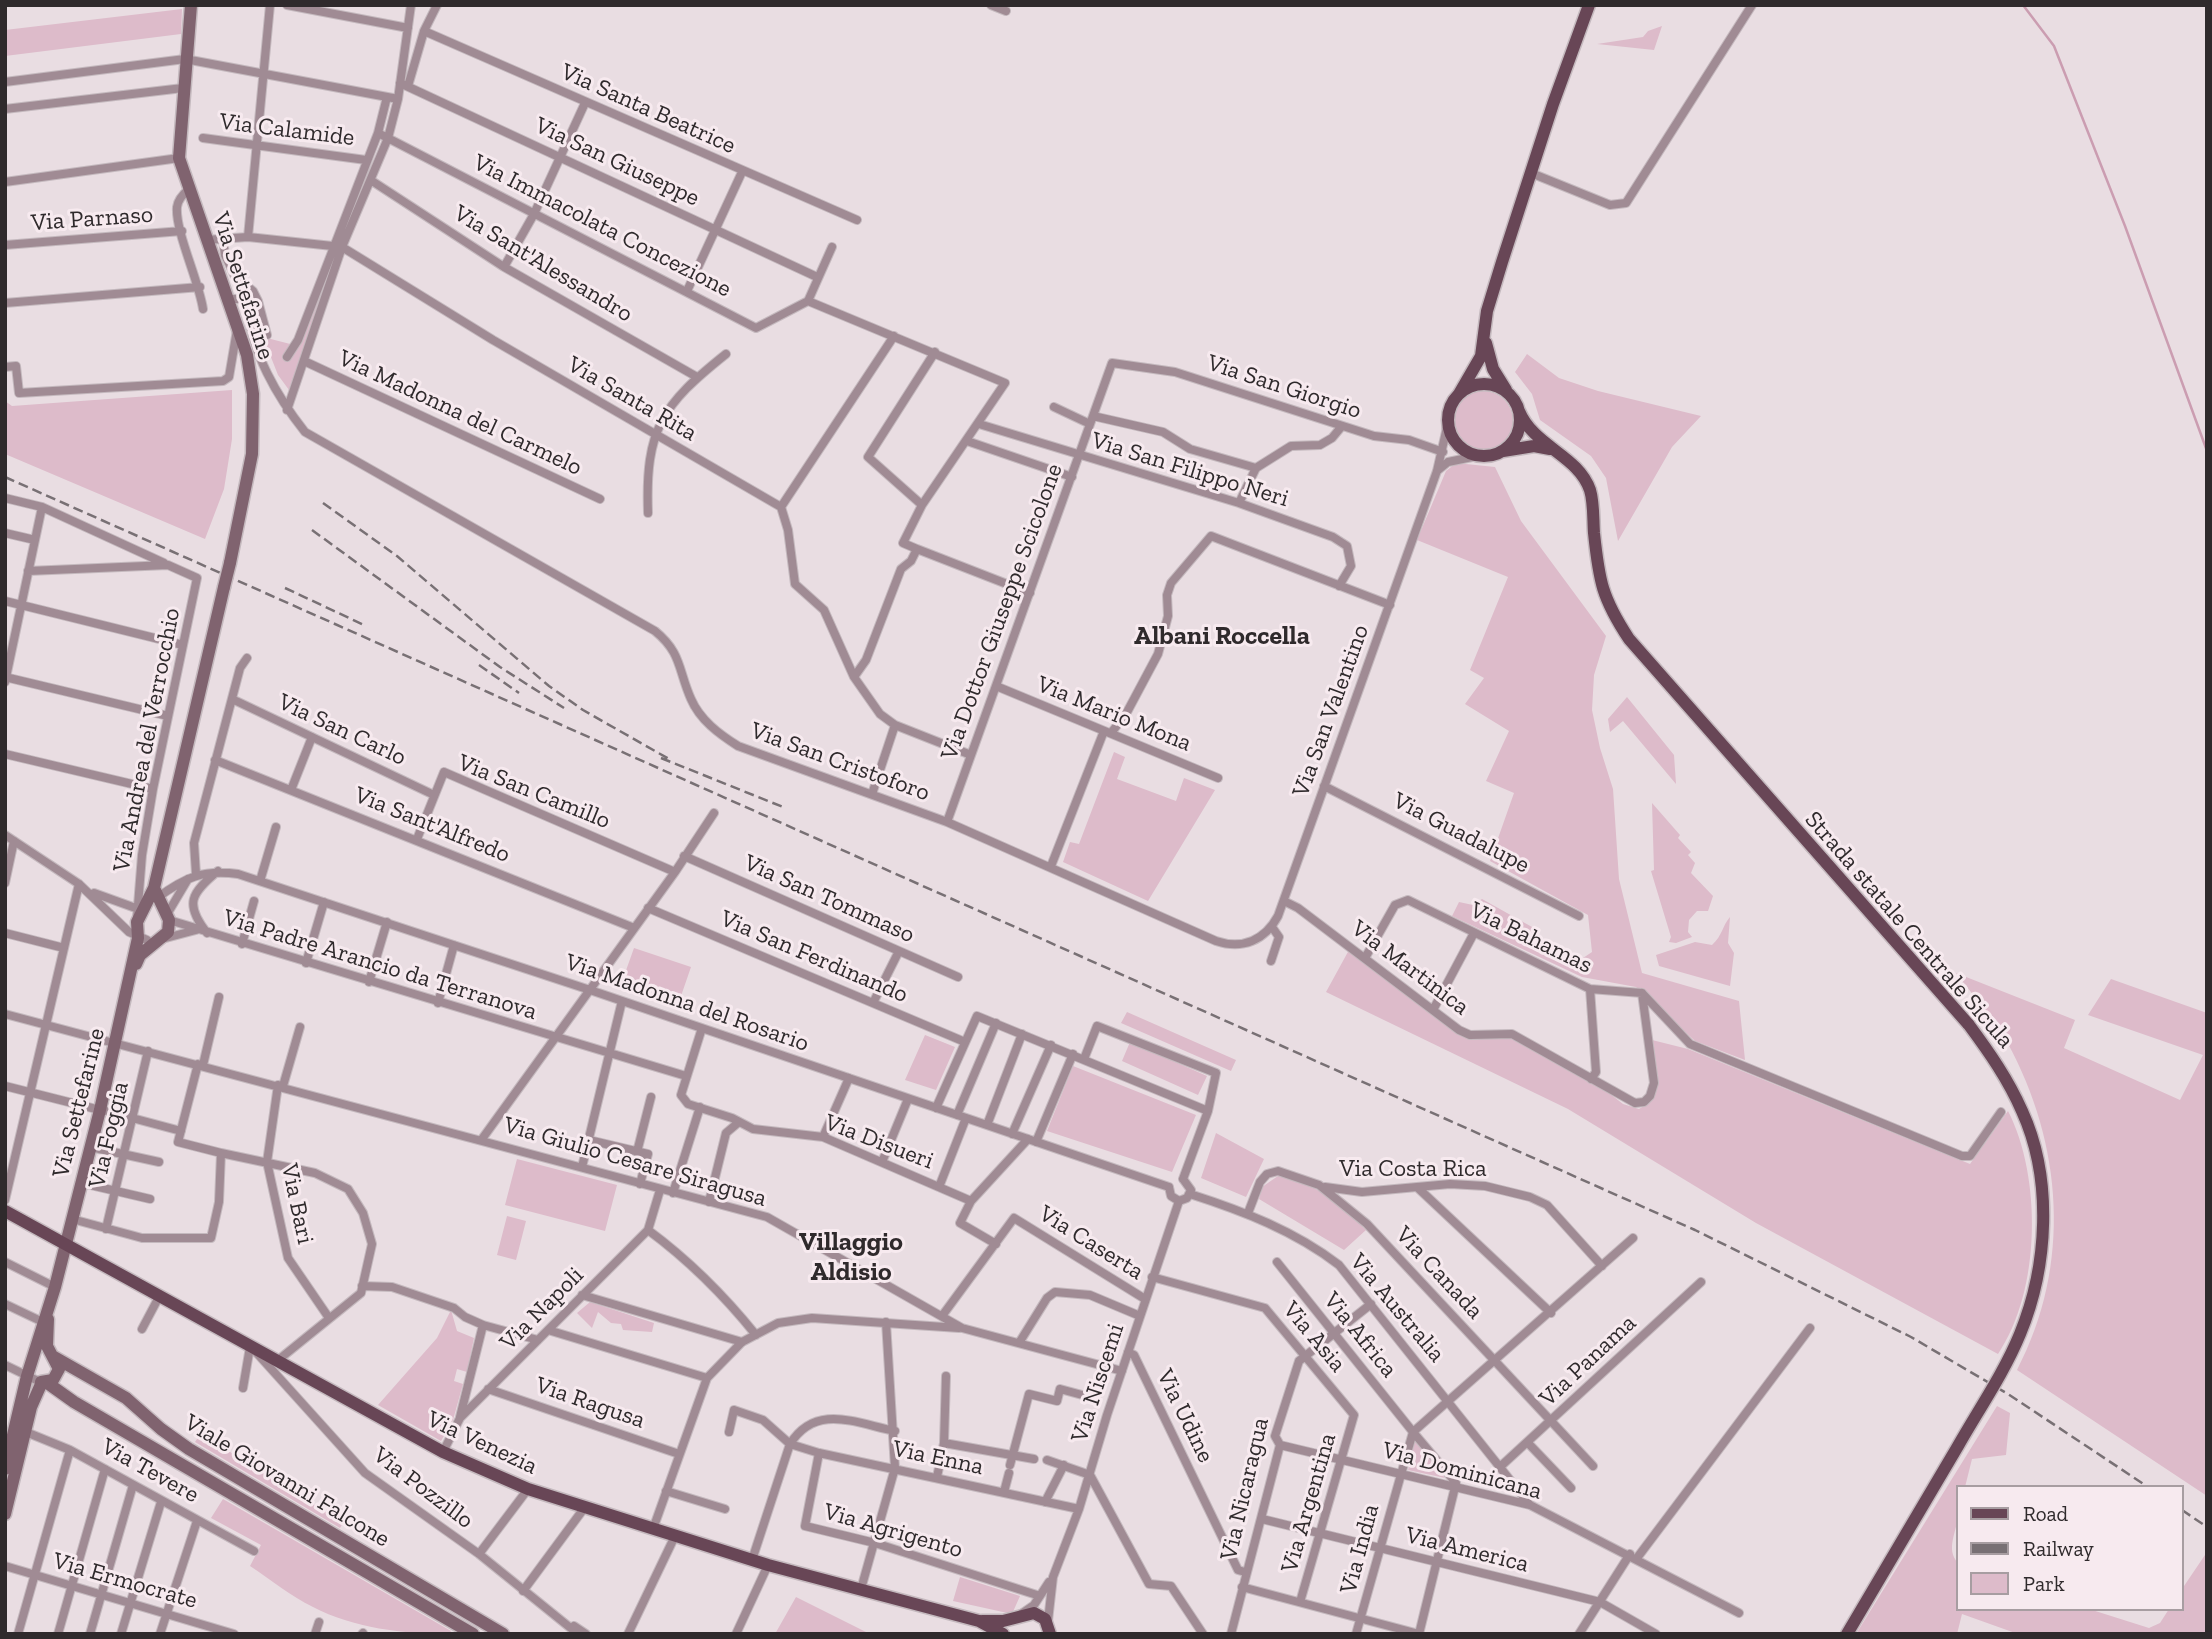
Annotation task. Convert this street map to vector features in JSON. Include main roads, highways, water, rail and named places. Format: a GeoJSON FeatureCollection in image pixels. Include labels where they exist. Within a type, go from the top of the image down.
{"type":"FeatureCollection","features":[{"type":"Feature","properties":{"kind":"main road"},"geometry":{"type":"LineString","coordinates":[[1550,449],[1534,446],[1477,456],[1457,444],[1448,423],[1452,402],[1474,373],[1485,339],[1487,311],[1589,5]]}},
{"type":"Feature","properties":{"kind":"main road"},"geometry":{"type":"LineString","coordinates":[[1485,339],[1493,369],[1519,411],[1517,434],[1502,451]]}},
{"type":"Feature","properties":{"kind":"main road"},"geometry":{"type":"LineString","coordinates":[[1459,394],[1468,388],[1488,384],[1507,393]]}},
{"type":"Feature","properties":{"kind":"main road","name":"Strada statale Centrale Sicula"},"geometry":{"type":"LineString","coordinates":[[1519,411],[1526,428],[1580,472],[1590,490],[1601,589],[1608,607],[1629,639],[1969,1025],[1999,1066],[2023,1112],[2036,1154],[2042,1222],[2039,1266],[2031,1304],[2005,1364],[1847,1634]]}},
{"type":"Feature","properties":{"kind":"main road","name":"Via Venezia"},"geometry":{"type":"LineString","coordinates":[[5,1211],[443,1452],[528,1489],[768,1565],[979,1621]]}},
{"type":"Feature","properties":{"kind":"main road"},"geometry":{"type":"LineString","coordinates":[[1010,1634],[1011,1624],[1020,1615]]}},
{"type":"Feature","properties":{"kind":"main road"},"geometry":{"type":"LineString","coordinates":[[979,1621],[1003,1621],[1020,1615],[1040,1615],[1051,1630]]}},
{"type":"Feature","properties":{"kind":"main road"},"geometry":{"type":"LineString","coordinates":[[979,1621],[1003,1634]]}},
{"type":"Feature","properties":{"kind":"waterway"},"geometry":{"type":"LineString","coordinates":[[2023,5],[2054,46],[2125,226],[2207,451]]}},
{"type":"Feature","properties":{"kind":"railway"},"geometry":{"type":"LineString","coordinates":[[5,477],[1695,1230],[1911,1337],[2008,1394],[2145,1485]]}},
{"type":"Feature","properties":{"kind":"railway"},"geometry":{"type":"LineString","coordinates":[[323,503],[397,556],[549,686],[583,710],[669,759]]}},
{"type":"Feature","properties":{"kind":"railway"},"geometry":{"type":"LineString","coordinates":[[312,530],[500,667],[564,708]]}},
{"type":"Feature","properties":{"kind":"railway"},"geometry":{"type":"LineString","coordinates":[[285,588],[364,625]]}},
{"type":"Feature","properties":{"kind":"railway"},"geometry":{"type":"LineString","coordinates":[[479,665],[519,693]]}},
{"type":"Feature","properties":{"kind":"railway"},"geometry":{"type":"LineString","coordinates":[[661,758],[783,807]]}},
{"type":"Feature","properties":{"kind":"railway"},"geometry":{"type":"LineString","coordinates":[[2184,1511],[2207,1527]]}},
{"type":"Feature","properties":{"kind":"district","name":"Albani Roccella"},"geometry":{"type":"Point","coordinates":[1222,637]}},
{"type":"Feature","properties":{"kind":"district","name":"Villaggio Aldisio"},"geometry":{"type":"Point","coordinates":[851,1258]}}]}
